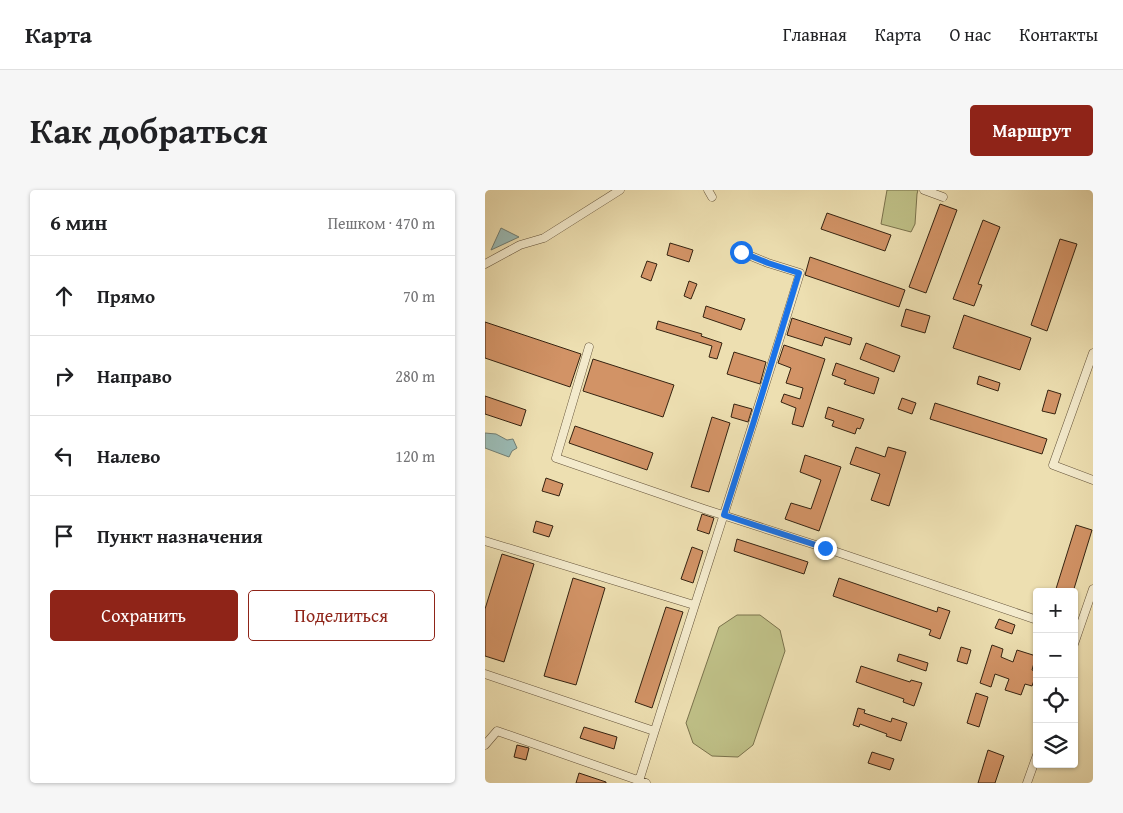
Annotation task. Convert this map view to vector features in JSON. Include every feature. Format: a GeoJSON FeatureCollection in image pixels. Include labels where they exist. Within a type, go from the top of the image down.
{"type":"FeatureCollection","features":[{"type":"Feature","properties":{"kind":"lane"},"geometry":{"type":"LineString","coordinates":[[485,264],[520,245],[544,238],[620,190]]}},
{"type":"Feature","properties":{"kind":"lane"},"geometry":{"type":"LineString","coordinates":[[924,190],[943,197]]}},
{"type":"Feature","properties":{"kind":"lane"},"geometry":{"type":"LineString","coordinates":[[485,745],[497,731],[642,782],[654,732],[753,424],[799,273],[741,252]]}},
{"type":"Feature","properties":{"kind":"lane"},"geometry":{"type":"LineString","coordinates":[[589,347],[556,458],[1033,619]]}},
{"type":"Feature","properties":{"kind":"lane"},"geometry":{"type":"LineString","coordinates":[[1093,354],[1053,465],[1093,480]]}},
{"type":"Feature","properties":{"kind":"lane"},"geometry":{"type":"LineString","coordinates":[[485,541],[694,605]]}},
{"type":"Feature","properties":{"kind":"lane"},"geometry":{"type":"LineString","coordinates":[[1078,628],[1093,589]]}},
{"type":"Feature","properties":{"kind":"lane"},"geometry":{"type":"LineString","coordinates":[[485,674],[654,732]]}},
{"type":"Feature","properties":{"kind":"lane"},"geometry":{"type":"LineString","coordinates":[[1027,783],[1033,766]]}},
{"type":"Feature","properties":{"kind":"green space"},"geometry":{"type":"Polygon","coordinates":[[[887,190],[918,190],[915,224],[911,232],[881,224],[887,190]]]}},
{"type":"Feature","properties":{"kind":"green space"},"geometry":{"type":"Polygon","coordinates":[[[737,615],[760,615],[780,630],[785,651],[753,745],[738,757],[712,756],[693,743],[686,723],[719,627],[737,615]]]}},
{"type":"Feature","properties":{"kind":"water"},"geometry":{"type":"Polygon","coordinates":[[[501,228],[519,237],[491,250],[501,228]]]}},
{"type":"Feature","properties":{"kind":"water"},"geometry":{"type":"Polygon","coordinates":[[[485,433],[496,434],[507,440],[513,439],[517,448],[512,451],[509,457],[485,448],[485,433]]]}},
{"type":"Feature","properties":{"kind":"building"},"geometry":{"type":"Polygon","coordinates":[[[940,204],[957,210],[926,293],[909,287],[940,204]]]}},
{"type":"Feature","properties":{"kind":"building"},"geometry":{"type":"Polygon","coordinates":[[[827,213],[891,235],[885,251],[821,229],[827,213]]]}},
{"type":"Feature","properties":{"kind":"building"},"geometry":{"type":"Polygon","coordinates":[[[983,220],[1000,227],[978,284],[982,285],[974,306],[953,299],[983,220]]]}},
{"type":"Feature","properties":{"kind":"building"},"geometry":{"type":"Polygon","coordinates":[[[1060,239],[1077,244],[1047,331],[1031,325],[1060,239]]]}},
{"type":"Feature","properties":{"kind":"building"},"geometry":{"type":"Polygon","coordinates":[[[670,243],[693,250],[689,262],[667,255],[670,243]]]}},
{"type":"Feature","properties":{"kind":"building"},"geometry":{"type":"Polygon","coordinates":[[[810,257],[905,290],[899,307],[805,275],[810,257]]]}},
{"type":"Feature","properties":{"kind":"building"},"geometry":{"type":"Polygon","coordinates":[[[647,261],[657,264],[651,281],[641,277],[647,261]]]}},
{"type":"Feature","properties":{"kind":"building"},"geometry":{"type":"Polygon","coordinates":[[[689,281],[697,284],[691,299],[684,296],[689,281]]]}},
{"type":"Feature","properties":{"kind":"building"},"geometry":{"type":"Polygon","coordinates":[[[706,306],[745,319],[741,330],[703,317],[706,306]]]}},
{"type":"Feature","properties":{"kind":"building"},"geometry":{"type":"Polygon","coordinates":[[[906,309],[930,316],[925,333],[901,326],[906,309]]]}},
{"type":"Feature","properties":{"kind":"building"},"geometry":{"type":"Polygon","coordinates":[[[964,315],[1031,338],[1020,370],[953,348],[964,315]]]}},
{"type":"Feature","properties":{"kind":"building"},"geometry":{"type":"Polygon","coordinates":[[[792,318],[852,338],[850,345],[825,337],[822,346],[787,335],[792,318]]]}},
{"type":"Feature","properties":{"kind":"building"},"geometry":{"type":"Polygon","coordinates":[[[658,321],[702,334],[701,336],[722,343],[717,359],[709,357],[712,346],[656,329],[658,321]]]}},
{"type":"Feature","properties":{"kind":"building"},"geometry":{"type":"Polygon","coordinates":[[[485,322],[581,354],[570,387],[485,358],[485,322]]]}},
{"type":"Feature","properties":{"kind":"building"},"geometry":{"type":"Polygon","coordinates":[[[866,343],[900,356],[894,372],[860,359],[866,343]]]}},
{"type":"Feature","properties":{"kind":"building"},"geometry":{"type":"Polygon","coordinates":[[[784,345],[825,359],[803,427],[792,424],[796,408],[781,402],[784,394],[800,399],[803,388],[786,383],[791,368],[778,363],[784,345]]]}},
{"type":"Feature","properties":{"kind":"building"},"geometry":{"type":"Polygon","coordinates":[[[734,352],[766,362],[760,384],[727,374],[734,352]]]}},
{"type":"Feature","properties":{"kind":"building"},"geometry":{"type":"Polygon","coordinates":[[[593,359],[674,385],[663,417],[583,391],[593,359]]]}},
{"type":"Feature","properties":{"kind":"building"},"geometry":{"type":"Polygon","coordinates":[[[836,363],[879,378],[874,394],[844,384],[846,380],[832,375],[836,363]]]}},
{"type":"Feature","properties":{"kind":"building"},"geometry":{"type":"Polygon","coordinates":[[[979,376],[1000,383],[998,391],[977,384],[979,376]]]}},
{"type":"Feature","properties":{"kind":"building"},"geometry":{"type":"Polygon","coordinates":[[[1048,390],[1061,394],[1055,414],[1042,411],[1048,390]]]}},
{"type":"Feature","properties":{"kind":"building"},"geometry":{"type":"Polygon","coordinates":[[[485,396],[526,410],[521,426],[485,414],[485,396]]]}},
{"type":"Feature","properties":{"kind":"building"},"geometry":{"type":"Polygon","coordinates":[[[902,398],[916,403],[912,414],[898,409],[902,398]]]}},
{"type":"Feature","properties":{"kind":"building"},"geometry":{"type":"Polygon","coordinates":[[[935,403],[1047,439],[1042,454],[930,419],[935,403]]]}},
{"type":"Feature","properties":{"kind":"building"},"geometry":{"type":"Polygon","coordinates":[[[734,404],[752,409],[748,422],[731,417],[734,404]]]}},
{"type":"Feature","properties":{"kind":"building"},"geometry":{"type":"Polygon","coordinates":[[[828,407],[864,419],[860,429],[857,428],[855,434],[832,426],[834,421],[825,418],[828,407]]]}},
{"type":"Feature","properties":{"kind":"building"},"geometry":{"type":"Polygon","coordinates":[[[712,417],[730,423],[709,492],[691,487],[712,417]]]}},
{"type":"Feature","properties":{"kind":"building"},"geometry":{"type":"Polygon","coordinates":[[[575,426],[653,453],[647,470],[569,443],[575,426]]]}},
{"type":"Feature","properties":{"kind":"building"},"geometry":{"type":"Polygon","coordinates":[[[856,447],[885,457],[888,447],[906,452],[889,506],[871,500],[880,474],[850,464],[856,447]]]}},
{"type":"Feature","properties":{"kind":"building"},"geometry":{"type":"Polygon","coordinates":[[[805,455],[841,467],[819,531],[785,519],[791,503],[811,509],[821,480],[800,472],[805,455]]]}},
{"type":"Feature","properties":{"kind":"building"},"geometry":{"type":"Polygon","coordinates":[[[546,478],[563,484],[559,496],[542,491],[546,478]]]}},
{"type":"Feature","properties":{"kind":"building"},"geometry":{"type":"Polygon","coordinates":[[[702,514],[714,518],[709,534],[697,530],[702,514]]]}},
{"type":"Feature","properties":{"kind":"building"},"geometry":{"type":"Polygon","coordinates":[[[536,521],[553,526],[549,537],[533,532],[536,521]]]}},
{"type":"Feature","properties":{"kind":"building"},"geometry":{"type":"Polygon","coordinates":[[[1076,525],[1092,530],[1074,588],[1056,588],[1076,525]]]}},
{"type":"Feature","properties":{"kind":"building"},"geometry":{"type":"Polygon","coordinates":[[[737,539],[808,562],[804,574],[734,551],[737,539]]]}},
{"type":"Feature","properties":{"kind":"building"},"geometry":{"type":"Polygon","coordinates":[[[692,547],[703,551],[693,583],[681,579],[692,547]]]}},
{"type":"Feature","properties":{"kind":"building"},"geometry":{"type":"Polygon","coordinates":[[[502,554],[534,564],[504,662],[485,656],[485,609],[502,554]]]}},
{"type":"Feature","properties":{"kind":"building"},"geometry":{"type":"Polygon","coordinates":[[[573,578],[605,588],[576,685],[544,676],[573,578]]]}},
{"type":"Feature","properties":{"kind":"building"},"geometry":{"type":"Polygon","coordinates":[[[839,578],[937,612],[938,607],[950,611],[940,639],[929,635],[931,630],[833,596],[839,578]]]}},
{"type":"Feature","properties":{"kind":"building"},"geometry":{"type":"Polygon","coordinates":[[[666,607],[683,612],[652,708],[635,702],[666,607]]]}},
{"type":"Feature","properties":{"kind":"building"},"geometry":{"type":"Polygon","coordinates":[[[999,619],[1015,625],[1012,634],[995,628],[999,619]]]}},
{"type":"Feature","properties":{"kind":"building"},"geometry":{"type":"Polygon","coordinates":[[[992,645],[1003,649],[1001,657],[1013,662],[1017,650],[1033,655],[1033,683],[1032,686],[1025,684],[1021,695],[1005,690],[1009,679],[995,674],[991,687],[980,683],[992,645]]]}},
{"type":"Feature","properties":{"kind":"building"},"geometry":{"type":"Polygon","coordinates":[[[961,647],[971,650],[967,664],[957,661],[961,647]]]}},
{"type":"Feature","properties":{"kind":"building"},"geometry":{"type":"Polygon","coordinates":[[[899,654],[928,663],[926,671],[897,661],[899,654]]]}},
{"type":"Feature","properties":{"kind":"building"},"geometry":{"type":"Polygon","coordinates":[[[861,666],[910,682],[911,680],[922,683],[914,706],[903,702],[904,699],[856,682],[861,666]]]}},
{"type":"Feature","properties":{"kind":"building"},"geometry":{"type":"Polygon","coordinates":[[[976,693],[988,697],[979,727],[967,723],[976,693]]]}},
{"type":"Feature","properties":{"kind":"building"},"geometry":{"type":"Polygon","coordinates":[[[858,708],[865,710],[864,713],[891,722],[892,718],[907,723],[901,741],[860,724],[859,727],[853,725],[858,708]]]}},
{"type":"Feature","properties":{"kind":"building"},"geometry":{"type":"Polygon","coordinates":[[[584,727],[617,737],[614,749],[580,738],[584,727]]]}},
{"type":"Feature","properties":{"kind":"building"},"geometry":{"type":"Polygon","coordinates":[[[517,745],[529,748],[526,760],[514,757],[517,745]]]}},
{"type":"Feature","properties":{"kind":"building"},"geometry":{"type":"Polygon","coordinates":[[[988,750],[1004,756],[995,783],[978,783],[988,750]]]}},
{"type":"Feature","properties":{"kind":"building"},"geometry":{"type":"Polygon","coordinates":[[[872,752],[894,759],[890,770],[868,763],[872,752]]]}},
{"type":"Feature","properties":{"kind":"building"},"geometry":{"type":"Polygon","coordinates":[[[579,773],[606,782],[606,783],[576,783],[579,773]]]}},
{"type":"Feature","properties":{"kind":"route"},"geometry":{"type":"LineString","coordinates":[[741,252],[799,273],[724,515],[825,548]]}}]}
